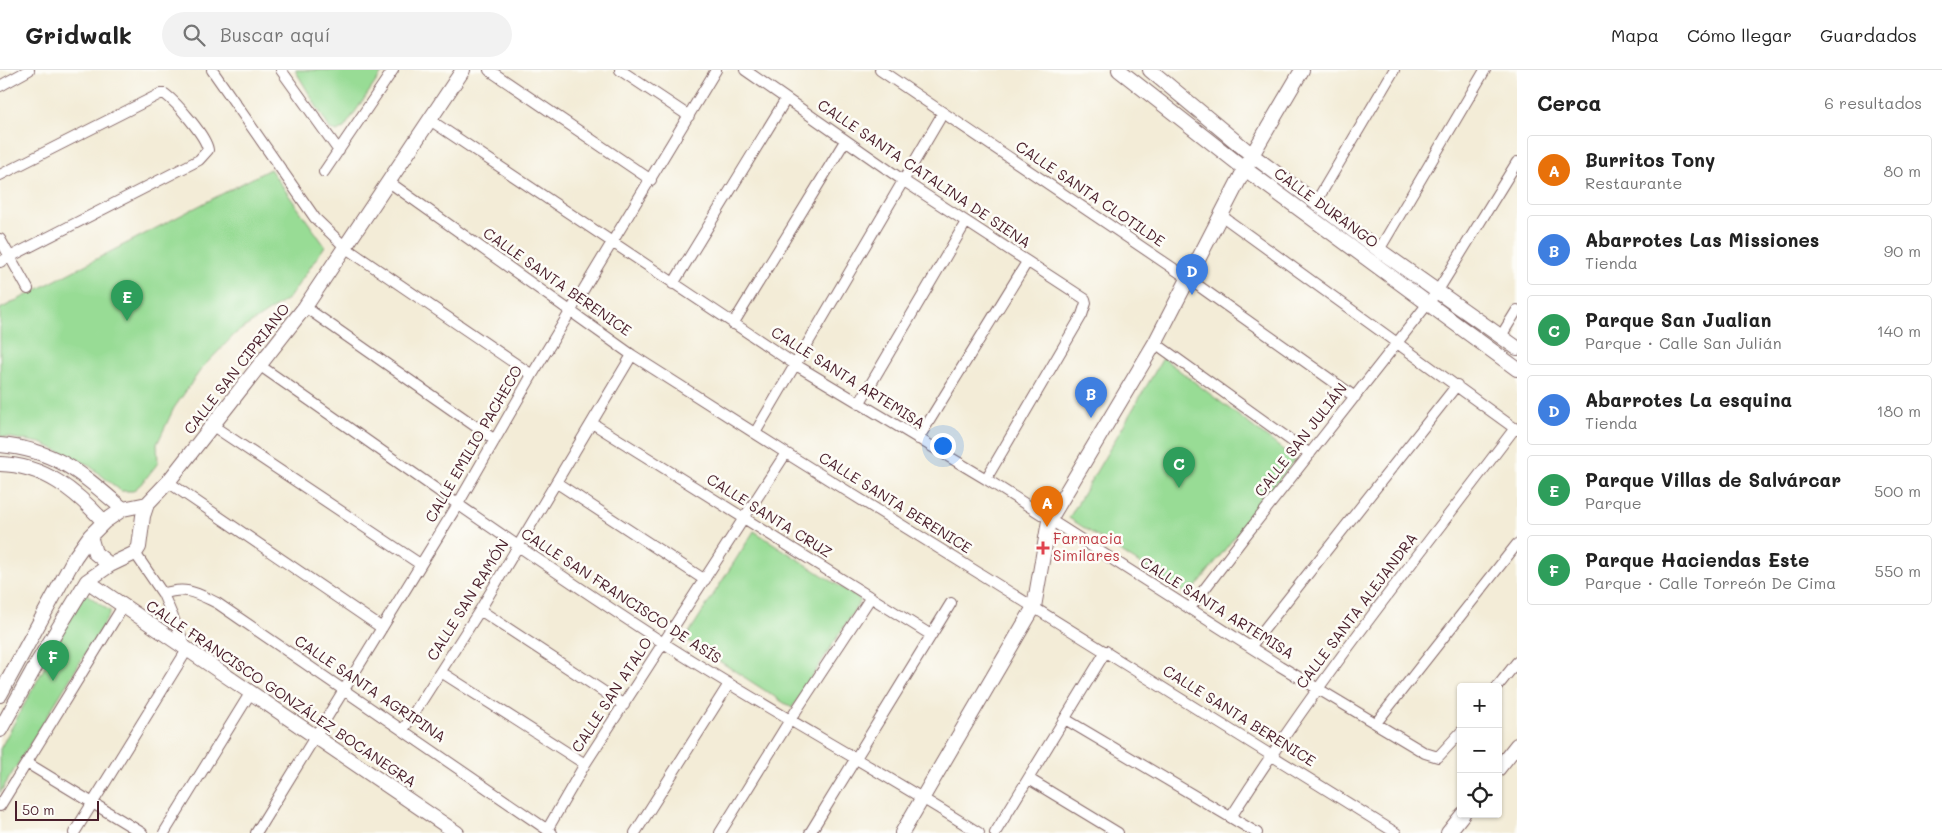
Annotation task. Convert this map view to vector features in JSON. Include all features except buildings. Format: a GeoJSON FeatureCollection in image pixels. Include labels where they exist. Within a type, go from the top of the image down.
{"type":"FeatureCollection","features":[{"type":"Feature","properties":{"kind":"street"},"geometry":{"type":"LineString","coordinates":[[0,86],[29,70]]}},
{"type":"Feature","properties":{"kind":"street"},"geometry":{"type":"LineString","coordinates":[[212,70],[315,218],[346,248],[532,375]]}},
{"type":"Feature","properties":{"kind":"street"},"geometry":{"type":"LineString","coordinates":[[281,70],[339,151]]}},
{"type":"Feature","properties":{"kind":"street"},"geometry":{"type":"LineString","coordinates":[[324,172],[393,70]]}},
{"type":"Feature","properties":{"kind":"street","name":"CALLE SAN CIPRIANO"},"geometry":{"type":"LineString","coordinates":[[147,504],[168,482],[213,426],[305,307],[463,70]]}},
{"type":"Feature","properties":{"kind":"street"},"geometry":{"type":"LineString","coordinates":[[489,70],[651,180]]}},
{"type":"Feature","properties":{"kind":"street"},"geometry":{"type":"LineString","coordinates":[[620,70],[689,116]]}},
{"type":"Feature","properties":{"kind":"street","name":"CALLE EMILIO PACHECO"},"geometry":{"type":"LineString","coordinates":[[256,833],[458,504],[532,375],[716,70]]}},
{"type":"Feature","properties":{"kind":"street","name":"CALLE SANTA CATALINA DE SIENA"},"geometry":{"type":"LineString","coordinates":[[745,70],[904,181],[1082,296],[1086,303],[1082,315],[986,479]]}},
{"type":"Feature","properties":{"kind":"street","name":"CALLE SANTA CLOTILDE"},"geometry":{"type":"LineString","coordinates":[[880,70],[1189,279],[1355,397]]}},
{"type":"Feature","properties":{"kind":"street","name":"CALLE DURANGO"},"geometry":{"type":"LineString","coordinates":[[1119,70],[1245,169],[1434,298],[1501,336],[1517,348]]}},
{"type":"Feature","properties":{"kind":"street","name":"CALLE DURANGO"},"geometry":{"type":"LineString","coordinates":[[1150,70],[1252,155],[1379,250],[1517,369]]}},
{"type":"Feature","properties":{"kind":"street"},"geometry":{"type":"LineString","coordinates":[[902,833],[1034,607],[1049,520],[1155,343],[1252,155],[1302,70]]}},
{"type":"Feature","properties":{"kind":"street"},"geometry":{"type":"LineString","coordinates":[[1316,202],[1394,70]]}},
{"type":"Feature","properties":{"kind":"street"},"geometry":{"type":"LineString","coordinates":[[1379,250],[1485,70]]}},
{"type":"Feature","properties":{"kind":"street"},"geometry":{"type":"LineString","coordinates":[[0,175],[155,96],[165,94],[205,140],[208,150],[199,160],[5,259]]}},
{"type":"Feature","properties":{"kind":"street"},"geometry":{"type":"LineString","coordinates":[[673,284],[786,99]]}},
{"type":"Feature","properties":{"kind":"street"},"geometry":{"type":"LineString","coordinates":[[755,432],[943,113]]}},
{"type":"Feature","properties":{"kind":"street","name":"CALLE SANTA ARTEMISA"},"geometry":{"type":"LineString","coordinates":[[430,120],[796,365],[986,479],[1317,688],[1426,753],[1438,757],[1457,736]]}},
{"type":"Feature","properties":{"kind":"street"},"geometry":{"type":"LineString","coordinates":[[733,324],[846,141]]}},
{"type":"Feature","properties":{"kind":"street","name":"CALLE SAN JULIÁN"},"geometry":{"type":"LineString","coordinates":[[1190,608],[1434,298],[1517,162]]}},
{"type":"Feature","properties":{"kind":"street","name":"CALLE SANTA BERENICE"},"geometry":{"type":"LineString","coordinates":[[389,182],[632,355],[1396,833]]}},
{"type":"Feature","properties":{"kind":"street"},"geometry":{"type":"LineString","coordinates":[[1222,216],[1516,429]]}},
{"type":"Feature","properties":{"kind":"street"},"geometry":{"type":"LineString","coordinates":[[859,404],[966,222]]}},
{"type":"Feature","properties":{"kind":"street"},"geometry":{"type":"LineString","coordinates":[[0,239],[5,259],[28,289]]}},
{"type":"Feature","properties":{"kind":"street"},"geometry":{"type":"LineString","coordinates":[[918,439],[1027,262]]}},
{"type":"Feature","properties":{"kind":"street"},"geometry":{"type":"LineString","coordinates":[[305,307],[495,440]]}},
{"type":"Feature","properties":{"kind":"street"},"geometry":{"type":"LineString","coordinates":[[1501,336],[1517,310]]}},
{"type":"Feature","properties":{"kind":"street"},"geometry":{"type":"LineString","coordinates":[[1155,343],[1310,454]]}},
{"type":"Feature","properties":{"kind":"street","name":"CALLE SAN RAMÓN"},"geometry":{"type":"LineString","coordinates":[[403,730],[480,610],[632,355]]}},
{"type":"Feature","properties":{"kind":"street","name":"CALLE SAN FRANCISCO DE ASÍS"},"geometry":{"type":"LineString","coordinates":[[259,365],[518,547],[664,643],[855,760],[924,798],[979,833]]}},
{"type":"Feature","properties":{"kind":"street"},"geometry":{"type":"LineString","coordinates":[[1251,646],[1457,385]]}},
{"type":"Feature","properties":{"kind":"street","name":"CALLE SANTA CRUZ"},"geometry":{"type":"LineString","coordinates":[[592,423],[931,635]]}},
{"type":"Feature","properties":{"kind":"street"},"geometry":{"type":"LineString","coordinates":[[213,426],[420,564]]}},
{"type":"Feature","properties":{"kind":"street","name":"CALLE SANTA ALEJANDRA"},"geometry":{"type":"LineString","coordinates":[[1231,817],[1271,754],[1317,688],[1516,429]]}},
{"type":"Feature","properties":{"kind":"street"},"geometry":{"type":"LineString","coordinates":[[0,445],[19,446],[44,453],[72,467],[124,510]]}},
{"type":"Feature","properties":{"kind":"street","name":"CALLE SAN ATALO"},"geometry":{"type":"LineString","coordinates":[[549,831],[585,764],[786,453]]}},
{"type":"Feature","properties":{"kind":"street"},"geometry":{"type":"LineString","coordinates":[[0,464],[11,464],[35,470],[54,478],[81,497],[104,522]]}},
{"type":"Feature","properties":{"kind":"street"},"geometry":{"type":"LineString","coordinates":[[168,482],[382,628]]}},
{"type":"Feature","properties":{"kind":"street"},"geometry":{"type":"LineString","coordinates":[[557,483],[705,580]]}},
{"type":"Feature","properties":{"kind":"street"},"geometry":{"type":"LineString","coordinates":[[0,695],[75,558],[90,536],[104,522],[124,510],[147,504]]}},
{"type":"Feature","properties":{"kind":"street"},"geometry":{"type":"LineString","coordinates":[[0,730],[36,665],[87,581],[110,565],[136,554],[147,504]]}},
{"type":"Feature","properties":{"kind":"street"},"geometry":{"type":"LineString","coordinates":[[90,536],[95,553],[110,565]]}},
{"type":"Feature","properties":{"kind":"street"},"geometry":{"type":"LineString","coordinates":[[1376,723],[1517,544]]}},
{"type":"Feature","properties":{"kind":"street"},"geometry":{"type":"LineString","coordinates":[[74,833],[187,650],[163,594],[136,554]]}},
{"type":"Feature","properties":{"kind":"street","name":"CALLE FRANCISCO GONZÁLEZ BOCANEGRA"},"geometry":{"type":"LineString","coordinates":[[87,581],[457,833]]}},
{"type":"Feature","properties":{"kind":"street","name":"CALLE SANTA AGRIPINA"},"geometry":{"type":"LineString","coordinates":[[163,594],[177,589],[188,591],[217,603],[549,831]]}},
{"type":"Feature","properties":{"kind":"street"},"geometry":{"type":"LineString","coordinates":[[720,833],[790,720],[870,597]]}},
{"type":"Feature","properties":{"kind":"street"},"geometry":{"type":"LineString","coordinates":[[810,833],[951,603]]}},
{"type":"Feature","properties":{"kind":"street"},"geometry":{"type":"LineString","coordinates":[[0,806],[123,606]]}},
{"type":"Feature","properties":{"kind":"street"},"geometry":{"type":"LineString","coordinates":[[480,610],[624,704]]}},
{"type":"Feature","properties":{"kind":"street"},"geometry":{"type":"LineString","coordinates":[[995,833],[1106,651]]}},
{"type":"Feature","properties":{"kind":"street"},"geometry":{"type":"LineString","coordinates":[[1500,683],[1517,662]]}},
{"type":"Feature","properties":{"kind":"street"},"geometry":{"type":"LineString","coordinates":[[441,672],[585,764]]}},
{"type":"Feature","properties":{"kind":"street"},"geometry":{"type":"LineString","coordinates":[[635,833],[729,684]]}},
{"type":"Feature","properties":{"kind":"street"},"geometry":{"type":"LineString","coordinates":[[164,833],[251,692]]}},
{"type":"Feature","properties":{"kind":"street"},"geometry":{"type":"LineString","coordinates":[[1065,719],[1256,833]]}},
{"type":"Feature","properties":{"kind":"street"},"geometry":{"type":"LineString","coordinates":[[1502,764],[1517,745]]}},
{"type":"Feature","properties":{"kind":"street"},"geometry":{"type":"LineString","coordinates":[[27,764],[142,833]]}},
{"type":"Feature","properties":{"kind":"street"},"geometry":{"type":"LineString","coordinates":[[1028,779],[1118,833]]}},
{"type":"Feature","properties":{"kind":"street"},"geometry":{"type":"LineString","coordinates":[[1448,833],[1460,818]]}},
{"type":"Feature","properties":{"kind":"green space"},"geometry":{"type":"Polygon","coordinates":[[[295,70],[384,70],[344,128],[337,132],[330,129],[295,70]]]}},
{"type":"Feature","properties":{"kind":"green space"},"geometry":{"type":"Polygon","coordinates":[[[270,169],[325,246],[289,298],[236,333],[202,368],[174,408],[157,444],[158,463],[143,482],[133,491],[121,491],[87,464],[41,443],[0,436],[0,309],[270,169]]]}},
{"type":"Feature","properties":{"kind":"green space"},"geometry":{"type":"Polygon","coordinates":[[[1163,358],[1295,459],[1189,596],[1069,518],[1163,358]]]}},
{"type":"Feature","properties":{"kind":"green space"},"geometry":{"type":"Polygon","coordinates":[[[754,531],[861,600],[792,708],[685,639],[754,531]]]}},
{"type":"Feature","properties":{"kind":"green space"},"geometry":{"type":"Polygon","coordinates":[[[85,593],[111,612],[0,793],[0,749],[85,593]]]}},
{"type":"Feature","properties":{"kind":"place","name":"Abarrotes La esquina"},"geometry":{"type":"Point","coordinates":[1192,295]}},
{"type":"Feature","properties":{"kind":"place","name":"Parque Villas de Salvárcar"},"geometry":{"type":"Point","coordinates":[127,321]}},
{"type":"Feature","properties":{"kind":"place","name":"Abarrotes Las Missiones"},"geometry":{"type":"Point","coordinates":[1091,418]}},
{"type":"Feature","properties":{"kind":"place","name":"Parque San Jualian"},"geometry":{"type":"Point","coordinates":[1179,488]}},
{"type":"Feature","properties":{"kind":"place","name":"Burritos Tony"},"geometry":{"type":"Point","coordinates":[1047,527]}},
{"type":"Feature","properties":{"kind":"place","name":"Farmacia Similares"},"geometry":{"type":"Point","coordinates":[1043,548]}},
{"type":"Feature","properties":{"kind":"place","name":"Parque Haciendas Este"},"geometry":{"type":"Point","coordinates":[53,681]}}]}
